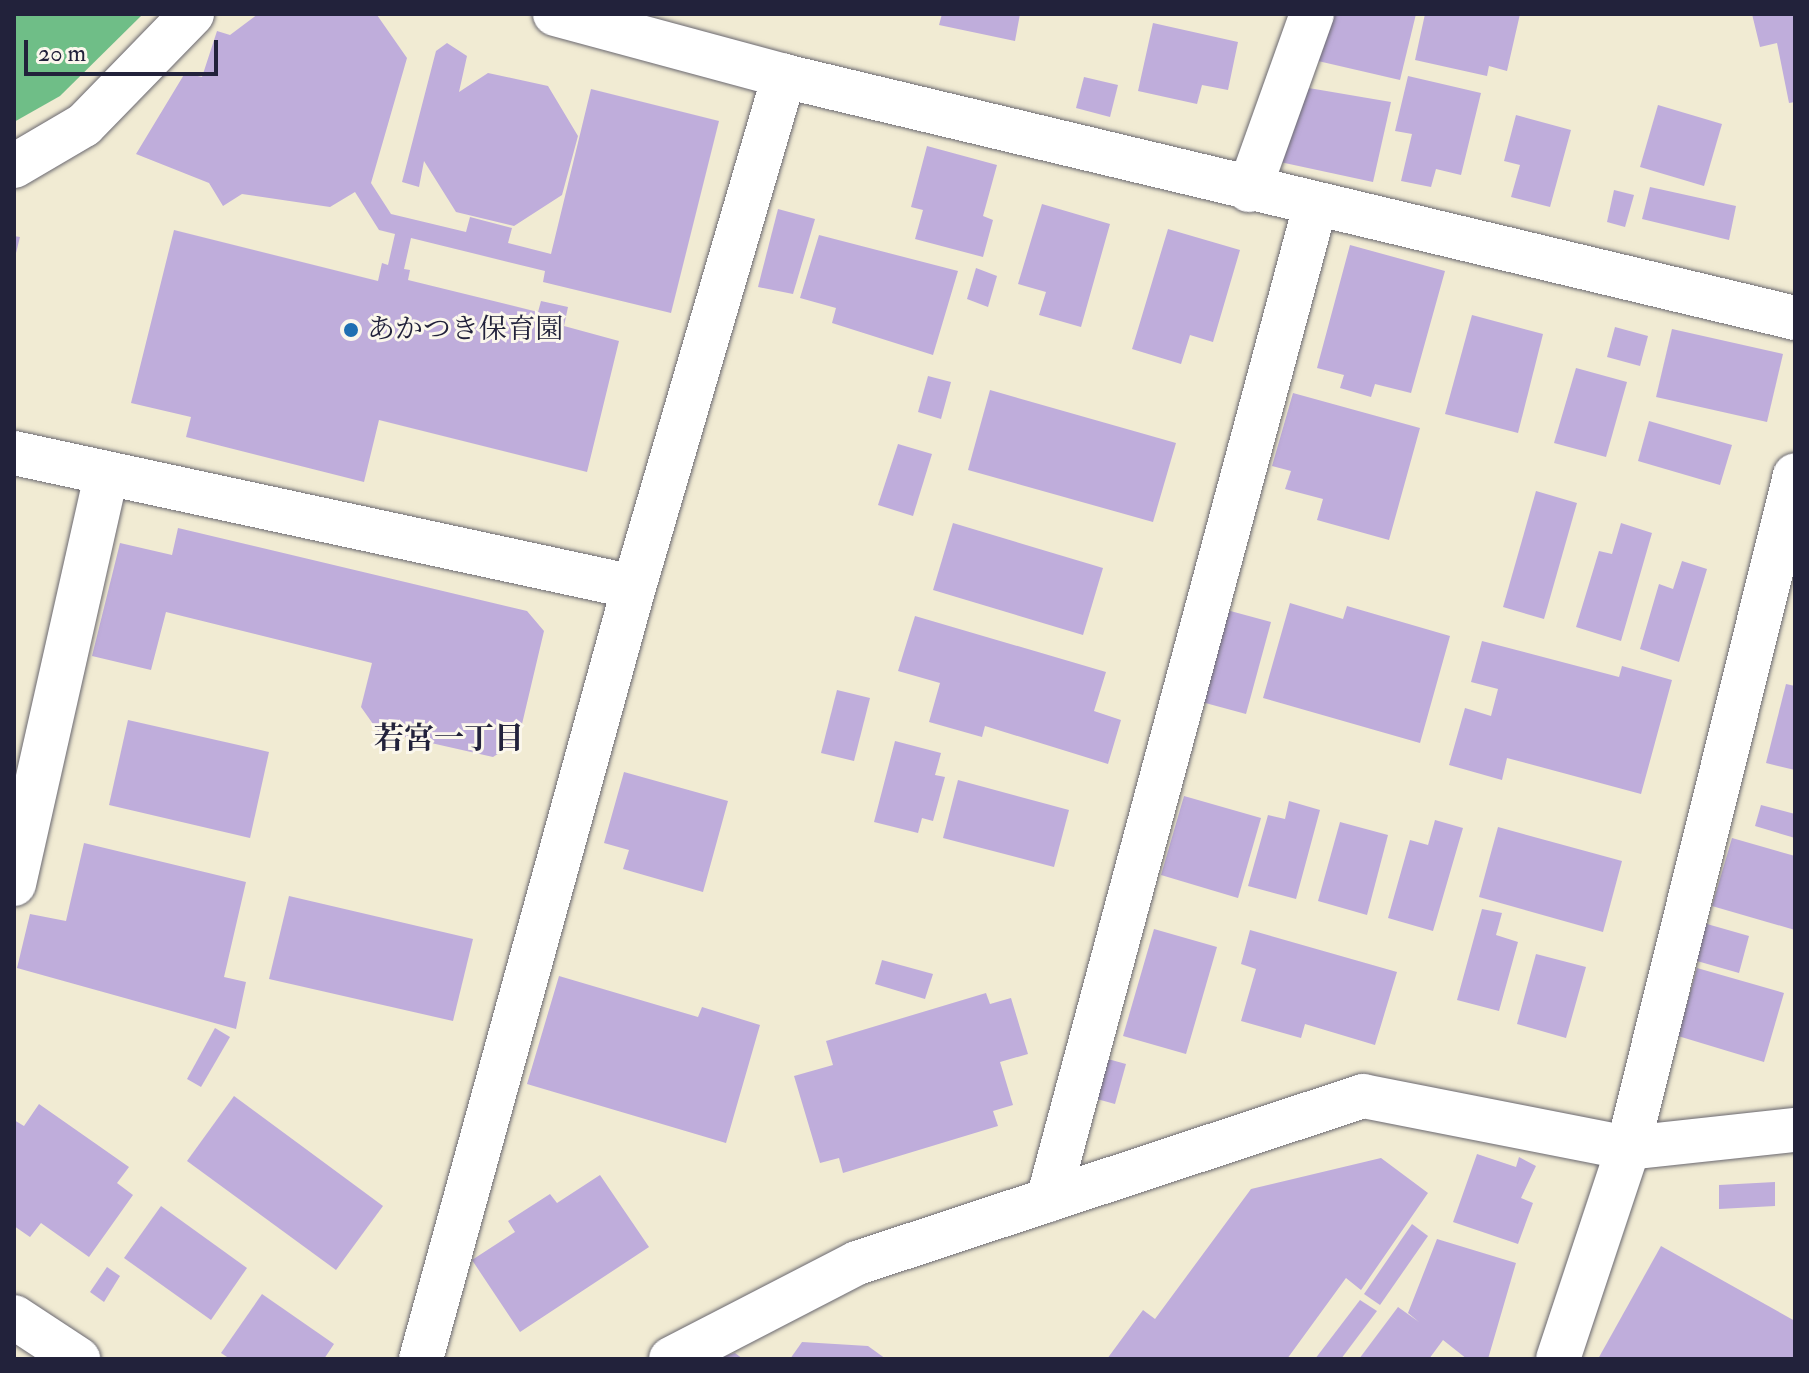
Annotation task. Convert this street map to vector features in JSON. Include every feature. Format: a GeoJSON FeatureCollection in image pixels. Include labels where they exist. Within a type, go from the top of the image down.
{"type":"FeatureCollection","features":[{"type":"Feature","properties":{"kind":"street"},"geometry":{"type":"LineString","coordinates":[[14,166],[84,125],[192,14]]}},
{"type":"Feature","properties":{"kind":"street"},"geometry":{"type":"LineString","coordinates":[[555,14],[784,76],[1315,206],[1795,318]]}},
{"type":"Feature","properties":{"kind":"street"},"geometry":{"type":"LineString","coordinates":[[1249,190],[1312,14]]}},
{"type":"Feature","properties":{"kind":"street"},"geometry":{"type":"LineString","coordinates":[[421,1359],[634,587],[784,76]]}},
{"type":"Feature","properties":{"kind":"street"},"geometry":{"type":"LineString","coordinates":[[1048,1200],[1315,206]]}},
{"type":"Feature","properties":{"kind":"street"},"geometry":{"type":"LineString","coordinates":[[14,453],[106,476],[634,587]]}},
{"type":"Feature","properties":{"kind":"street"},"geometry":{"type":"LineString","coordinates":[[1558,1359],[1628,1148],[1795,475]]}},
{"type":"Feature","properties":{"kind":"street"},"geometry":{"type":"LineString","coordinates":[[14,884],[106,476]]}},
{"type":"Feature","properties":{"kind":"street"},"geometry":{"type":"LineString","coordinates":[[671,1359],[857,1263],[1363,1096],[1628,1148],[1795,1130]]}},
{"type":"Feature","properties":{"kind":"street"},"geometry":{"type":"LineString","coordinates":[[14,1317],[78,1359]]}},
{"type":"Feature","properties":{"kind":"green space"},"geometry":{"type":"Polygon","coordinates":[[[14,14],[143,14],[60,96],[14,122],[14,14]]]}},
{"type":"Feature","properties":{"kind":"building"},"geometry":{"type":"Polygon","coordinates":[[[258,14],[377,15],[407,58],[371,183],[391,214],[466,232],[470,217],[512,228],[508,243],[551,254],[591,89],[719,121],[671,313],[543,282],[545,271],[411,238],[404,269],[410,270],[408,280],[538,312],[541,301],[568,307],[564,326],[619,341],[587,472],[379,420],[364,482],[186,437],[191,417],[131,403],[174,230],[378,281],[382,263],[388,265],[395,234],[379,230],[355,192],[330,207],[242,194],[223,206],[209,183],[136,154],[185,73],[202,77],[217,31],[230,35],[258,14]]]}},
{"type":"Feature","properties":{"kind":"building"},"geometry":{"type":"Polygon","coordinates":[[[942,14],[1020,14],[1015,41],[939,25],[942,14]]]}},
{"type":"Feature","properties":{"kind":"building"},"geometry":{"type":"Polygon","coordinates":[[[1329,14],[1416,14],[1400,80],[1318,61],[1329,14]]]}},
{"type":"Feature","properties":{"kind":"building"},"geometry":{"type":"Polygon","coordinates":[[[1425,14],[1520,14],[1507,71],[1489,66],[1487,76],[1415,60],[1425,14]]]}},
{"type":"Feature","properties":{"kind":"building"},"geometry":{"type":"Polygon","coordinates":[[[1752,14],[1795,14],[1795,102],[1789,103],[1777,43],[1760,47],[1752,14]]]}},
{"type":"Feature","properties":{"kind":"building"},"geometry":{"type":"Polygon","coordinates":[[[1153,23],[1238,42],[1228,90],[1202,85],[1197,104],[1138,91],[1153,23]]]}},
{"type":"Feature","properties":{"kind":"building"},"geometry":{"type":"Polygon","coordinates":[[[447,43],[467,56],[459,92],[488,73],[548,86],[578,136],[562,195],[514,226],[456,212],[424,161],[419,187],[402,182],[436,51],[447,43]]]}},
{"type":"Feature","properties":{"kind":"building"},"geometry":{"type":"Polygon","coordinates":[[[1408,76],[1481,93],[1461,175],[1436,169],[1431,187],[1401,181],[1412,134],[1395,131],[1408,76]]]}},
{"type":"Feature","properties":{"kind":"building"},"geometry":{"type":"Polygon","coordinates":[[[1084,77],[1118,85],[1110,117],[1076,108],[1084,77]]]}},
{"type":"Feature","properties":{"kind":"building"},"geometry":{"type":"Polygon","coordinates":[[[1291,85],[1391,102],[1373,182],[1280,162],[1291,85]]]}},
{"type":"Feature","properties":{"kind":"building"},"geometry":{"type":"Polygon","coordinates":[[[1658,105],[1722,124],[1704,186],[1640,167],[1658,105]]]}},
{"type":"Feature","properties":{"kind":"building"},"geometry":{"type":"Polygon","coordinates":[[[1516,115],[1571,130],[1550,207],[1511,197],[1520,165],[1504,161],[1516,115]]]}},
{"type":"Feature","properties":{"kind":"building"},"geometry":{"type":"Polygon","coordinates":[[[927,146],[997,165],[983,216],[993,220],[983,257],[915,239],[923,210],[911,207],[927,146]]]}},
{"type":"Feature","properties":{"kind":"building"},"geometry":{"type":"Polygon","coordinates":[[[1650,187],[1736,206],[1729,240],[1642,219],[1650,187]]]}},
{"type":"Feature","properties":{"kind":"building"},"geometry":{"type":"Polygon","coordinates":[[[1614,190],[1634,195],[1625,227],[1607,222],[1614,190]]]}},
{"type":"Feature","properties":{"kind":"building"},"geometry":{"type":"Polygon","coordinates":[[[1042,204],[1110,224],[1081,327],[1039,315],[1046,292],[1018,284],[1042,204]]]}},
{"type":"Feature","properties":{"kind":"building"},"geometry":{"type":"Polygon","coordinates":[[[778,209],[815,219],[793,294],[758,287],[778,209]]]}},
{"type":"Feature","properties":{"kind":"building"},"geometry":{"type":"Polygon","coordinates":[[[1168,229],[1240,250],[1213,342],[1190,335],[1181,364],[1132,349],[1168,229]]]}},
{"type":"Feature","properties":{"kind":"building"},"geometry":{"type":"Polygon","coordinates":[[[819,235],[958,271],[933,355],[832,323],[836,308],[800,298],[819,235]]]}},
{"type":"Feature","properties":{"kind":"building"},"geometry":{"type":"Polygon","coordinates":[[[14,236],[20,237],[15,257],[14,257],[14,236]]]}},
{"type":"Feature","properties":{"kind":"building"},"geometry":{"type":"Polygon","coordinates":[[[1350,245],[1445,271],[1411,393],[1375,384],[1371,397],[1340,388],[1344,375],[1317,368],[1350,245]]]}},
{"type":"Feature","properties":{"kind":"building"},"geometry":{"type":"Polygon","coordinates":[[[976,268],[997,276],[988,307],[967,299],[976,268]]]}},
{"type":"Feature","properties":{"kind":"building"},"geometry":{"type":"Polygon","coordinates":[[[1472,315],[1543,334],[1518,433],[1445,414],[1472,315]]]}},
{"type":"Feature","properties":{"kind":"building"},"geometry":{"type":"Polygon","coordinates":[[[1615,327],[1648,336],[1640,366],[1607,357],[1615,327]]]}},
{"type":"Feature","properties":{"kind":"building"},"geometry":{"type":"Polygon","coordinates":[[[1672,329],[1783,354],[1767,422],[1656,397],[1672,329]]]}},
{"type":"Feature","properties":{"kind":"building"},"geometry":{"type":"Polygon","coordinates":[[[1576,368],[1627,382],[1606,457],[1554,443],[1576,368]]]}},
{"type":"Feature","properties":{"kind":"building"},"geometry":{"type":"Polygon","coordinates":[[[928,376],[951,382],[941,419],[918,412],[928,376]]]}},
{"type":"Feature","properties":{"kind":"building"},"geometry":{"type":"Polygon","coordinates":[[[990,390],[1176,443],[1153,522],[968,470],[990,390]]]}},
{"type":"Feature","properties":{"kind":"building"},"geometry":{"type":"Polygon","coordinates":[[[1293,393],[1420,428],[1389,540],[1317,520],[1323,499],[1285,489],[1291,471],[1272,466],[1293,393]]]}},
{"type":"Feature","properties":{"kind":"building"},"geometry":{"type":"Polygon","coordinates":[[[1649,421],[1732,445],[1720,485],[1638,461],[1649,421]]]}},
{"type":"Feature","properties":{"kind":"building"},"geometry":{"type":"Polygon","coordinates":[[[898,444],[932,454],[913,516],[878,505],[898,444]]]}},
{"type":"Feature","properties":{"kind":"building"},"geometry":{"type":"Polygon","coordinates":[[[1536,491],[1577,503],[1544,619],[1503,607],[1536,491]]]}},
{"type":"Feature","properties":{"kind":"building"},"geometry":{"type":"Polygon","coordinates":[[[953,523],[1103,568],[1083,635],[933,590],[953,523]]]}},
{"type":"Feature","properties":{"kind":"building"},"geometry":{"type":"Polygon","coordinates":[[[1621,523],[1652,533],[1621,641],[1576,627],[1599,551],[1612,554],[1621,523]]]}},
{"type":"Feature","properties":{"kind":"building"},"geometry":{"type":"Polygon","coordinates":[[[178,528],[527,611],[544,631],[518,741],[493,757],[378,731],[361,707],[372,663],[166,612],[151,670],[92,656],[120,543],[172,555],[178,528]]]}},
{"type":"Feature","properties":{"kind":"building"},"geometry":{"type":"Polygon","coordinates":[[[1682,561],[1707,569],[1679,662],[1640,649],[1659,584],[1673,589],[1682,561]]]}},
{"type":"Feature","properties":{"kind":"building"},"geometry":{"type":"Polygon","coordinates":[[[1290,603],[1343,619],[1347,606],[1450,636],[1420,743],[1263,698],[1290,603]]]}},
{"type":"Feature","properties":{"kind":"building"},"geometry":{"type":"Polygon","coordinates":[[[1223,609],[1271,622],[1246,714],[1198,701],[1223,609]]]}},
{"type":"Feature","properties":{"kind":"building"},"geometry":{"type":"Polygon","coordinates":[[[915,616],[1106,672],[1094,711],[1121,720],[1108,764],[985,726],[982,737],[929,722],[940,683],[898,671],[915,616]]]}},
{"type":"Feature","properties":{"kind":"building"},"geometry":{"type":"Polygon","coordinates":[[[1482,641],[1619,677],[1622,666],[1672,680],[1641,794],[1507,758],[1502,780],[1449,765],[1465,708],[1491,716],[1498,689],[1471,682],[1482,641]]]}},
{"type":"Feature","properties":{"kind":"building"},"geometry":{"type":"Polygon","coordinates":[[[1786,684],[1795,686],[1795,770],[1766,763],[1786,684]]]}},
{"type":"Feature","properties":{"kind":"building"},"geometry":{"type":"Polygon","coordinates":[[[837,690],[870,698],[854,761],[821,753],[837,690]]]}},
{"type":"Feature","properties":{"kind":"building"},"geometry":{"type":"Polygon","coordinates":[[[128,720],[269,752],[250,838],[109,805],[128,720]]]}},
{"type":"Feature","properties":{"kind":"building"},"geometry":{"type":"Polygon","coordinates":[[[895,741],[941,753],[935,775],[945,777],[933,821],[922,818],[918,833],[874,822],[895,741]]]}},
{"type":"Feature","properties":{"kind":"building"},"geometry":{"type":"Polygon","coordinates":[[[624,772],[728,801],[703,892],[623,869],[629,850],[604,843],[624,772]]]}},
{"type":"Feature","properties":{"kind":"building"},"geometry":{"type":"Polygon","coordinates":[[[958,780],[1069,810],[1054,867],[943,838],[958,780]]]}},
{"type":"Feature","properties":{"kind":"building"},"geometry":{"type":"Polygon","coordinates":[[[1184,796],[1261,818],[1238,898],[1161,875],[1184,796]]]}},
{"type":"Feature","properties":{"kind":"building"},"geometry":{"type":"Polygon","coordinates":[[[1289,801],[1320,810],[1296,899],[1248,886],[1268,815],[1285,819],[1289,801]]]}},
{"type":"Feature","properties":{"kind":"building"},"geometry":{"type":"Polygon","coordinates":[[[1761,805],[1795,814],[1795,838],[1755,826],[1761,805]]]}},
{"type":"Feature","properties":{"kind":"building"},"geometry":{"type":"Polygon","coordinates":[[[1435,820],[1463,828],[1433,931],[1388,918],[1410,840],[1428,845],[1435,820]]]}},
{"type":"Feature","properties":{"kind":"building"},"geometry":{"type":"Polygon","coordinates":[[[1340,822],[1388,835],[1367,915],[1318,901],[1340,822]]]}},
{"type":"Feature","properties":{"kind":"building"},"geometry":{"type":"Polygon","coordinates":[[[1498,827],[1622,861],[1603,932],[1479,897],[1498,827]]]}},
{"type":"Feature","properties":{"kind":"building"},"geometry":{"type":"Polygon","coordinates":[[[1732,838],[1795,856],[1795,930],[1712,906],[1732,838]]]}},
{"type":"Feature","properties":{"kind":"building"},"geometry":{"type":"Polygon","coordinates":[[[84,843],[246,882],[224,977],[246,982],[236,1029],[17,968],[30,914],[66,921],[84,843]]]}},
{"type":"Feature","properties":{"kind":"building"},"geometry":{"type":"Polygon","coordinates":[[[289,896],[473,939],[453,1021],[269,979],[289,896]]]}},
{"type":"Feature","properties":{"kind":"building"},"geometry":{"type":"Polygon","coordinates":[[[1482,909],[1502,913],[1496,935],[1518,942],[1499,1011],[1457,1000],[1482,909]]]}},
{"type":"Feature","properties":{"kind":"building"},"geometry":{"type":"Polygon","coordinates":[[[1693,920],[1749,936],[1739,973],[1683,957],[1693,920]]]}},
{"type":"Feature","properties":{"kind":"building"},"geometry":{"type":"Polygon","coordinates":[[[1154,929],[1217,947],[1186,1054],[1123,1036],[1154,929]]]}},
{"type":"Feature","properties":{"kind":"building"},"geometry":{"type":"Polygon","coordinates":[[[1250,930],[1397,972],[1375,1045],[1305,1024],[1301,1038],[1241,1021],[1256,969],[1241,964],[1250,930]]]}},
{"type":"Feature","properties":{"kind":"building"},"geometry":{"type":"Polygon","coordinates":[[[1536,954],[1586,967],[1566,1038],[1517,1024],[1536,954]]]}},
{"type":"Feature","properties":{"kind":"building"},"geometry":{"type":"Polygon","coordinates":[[[882,960],[933,974],[925,999],[875,984],[882,960]]]}},
{"type":"Feature","properties":{"kind":"building"},"geometry":{"type":"Polygon","coordinates":[[[1697,968],[1784,993],[1764,1062],[1678,1036],[1697,968]]]}},
{"type":"Feature","properties":{"kind":"building"},"geometry":{"type":"Polygon","coordinates":[[[559,976],[698,1017],[702,1007],[760,1025],[726,1143],[527,1084],[559,976]]]}},
{"type":"Feature","properties":{"kind":"building"},"geometry":{"type":"Polygon","coordinates":[[[986,993],[990,1004],[1011,998],[1028,1054],[1000,1062],[1013,1105],[993,1111],[998,1126],[843,1173],[839,1158],[820,1163],[794,1076],[833,1065],[826,1041],[986,993]]]}},
{"type":"Feature","properties":{"kind":"building"},"geometry":{"type":"Polygon","coordinates":[[[215,1028],[230,1037],[201,1087],[187,1079],[215,1028]]]}},
{"type":"Feature","properties":{"kind":"building"},"geometry":{"type":"Polygon","coordinates":[[[1097,1056],[1126,1064],[1115,1104],[1086,1096],[1097,1056]]]}},
{"type":"Feature","properties":{"kind":"building"},"geometry":{"type":"Polygon","coordinates":[[[234,1096],[383,1206],[336,1270],[187,1161],[234,1096]]]}},
{"type":"Feature","properties":{"kind":"building"},"geometry":{"type":"Polygon","coordinates":[[[39,1104],[129,1167],[117,1183],[133,1195],[89,1257],[41,1223],[30,1237],[14,1226],[14,1120],[24,1126],[39,1104]]]}},
{"type":"Feature","properties":{"kind":"building"},"geometry":{"type":"Polygon","coordinates":[[[1477,1154],[1516,1167],[1519,1157],[1536,1166],[1521,1198],[1533,1203],[1518,1244],[1453,1222],[1477,1154]]]}},
{"type":"Feature","properties":{"kind":"building"},"geometry":{"type":"Polygon","coordinates":[[[1381,1158],[1428,1193],[1361,1290],[1346,1278],[1287,1359],[1107,1359],[1143,1310],[1155,1319],[1251,1189],[1381,1158]]]}},
{"type":"Feature","properties":{"kind":"building"},"geometry":{"type":"Polygon","coordinates":[[[600,1175],[649,1247],[520,1332],[472,1260],[515,1232],[508,1221],[550,1194],[557,1203],[600,1175]]]}},
{"type":"Feature","properties":{"kind":"building"},"geometry":{"type":"Polygon","coordinates":[[[1775,1182],[1775,1206],[1719,1209],[1719,1185],[1775,1182]]]}},
{"type":"Feature","properties":{"kind":"building"},"geometry":{"type":"Polygon","coordinates":[[[161,1206],[247,1268],[211,1320],[124,1258],[161,1206]]]}},
{"type":"Feature","properties":{"kind":"building"},"geometry":{"type":"Polygon","coordinates":[[[1412,1224],[1428,1236],[1380,1305],[1364,1294],[1412,1224]]]}},
{"type":"Feature","properties":{"kind":"building"},"geometry":{"type":"Polygon","coordinates":[[[1437,1239],[1516,1263],[1488,1359],[1467,1359],[1443,1340],[1429,1359],[1359,1359],[1398,1307],[1419,1322],[1408,1313],[1437,1239]]]}},
{"type":"Feature","properties":{"kind":"building"},"geometry":{"type":"Polygon","coordinates":[[[1661,1246],[1795,1321],[1795,1359],[1598,1359],[1661,1246]]]}},
{"type":"Feature","properties":{"kind":"building"},"geometry":{"type":"Polygon","coordinates":[[[107,1267],[120,1276],[104,1302],[90,1292],[107,1267]]]}},
{"type":"Feature","properties":{"kind":"building"},"geometry":{"type":"Polygon","coordinates":[[[262,1294],[334,1344],[324,1359],[230,1359],[221,1353],[262,1294]]]}},
{"type":"Feature","properties":{"kind":"building"},"geometry":{"type":"Polygon","coordinates":[[[1360,1300],[1377,1311],[1341,1359],[1315,1359],[1360,1300]]]}},
{"type":"Feature","properties":{"kind":"building"},"geometry":{"type":"Polygon","coordinates":[[[802,1342],[868,1346],[886,1359],[790,1359],[802,1342]]]}},
{"type":"Feature","properties":{"kind":"building"},"geometry":{"type":"Polygon","coordinates":[[[735,1353],[743,1359],[718,1359],[718,1358],[735,1353]]]}},
{"type":"Feature","properties":{"kind":"place","name":"あかつき保育園"},"geometry":{"type":"Point","coordinates":[351,330]}},
{"type":"Feature","properties":{"kind":"district","name":"若宮一丁目"},"geometry":{"type":"Point","coordinates":[449,739]}}]}
